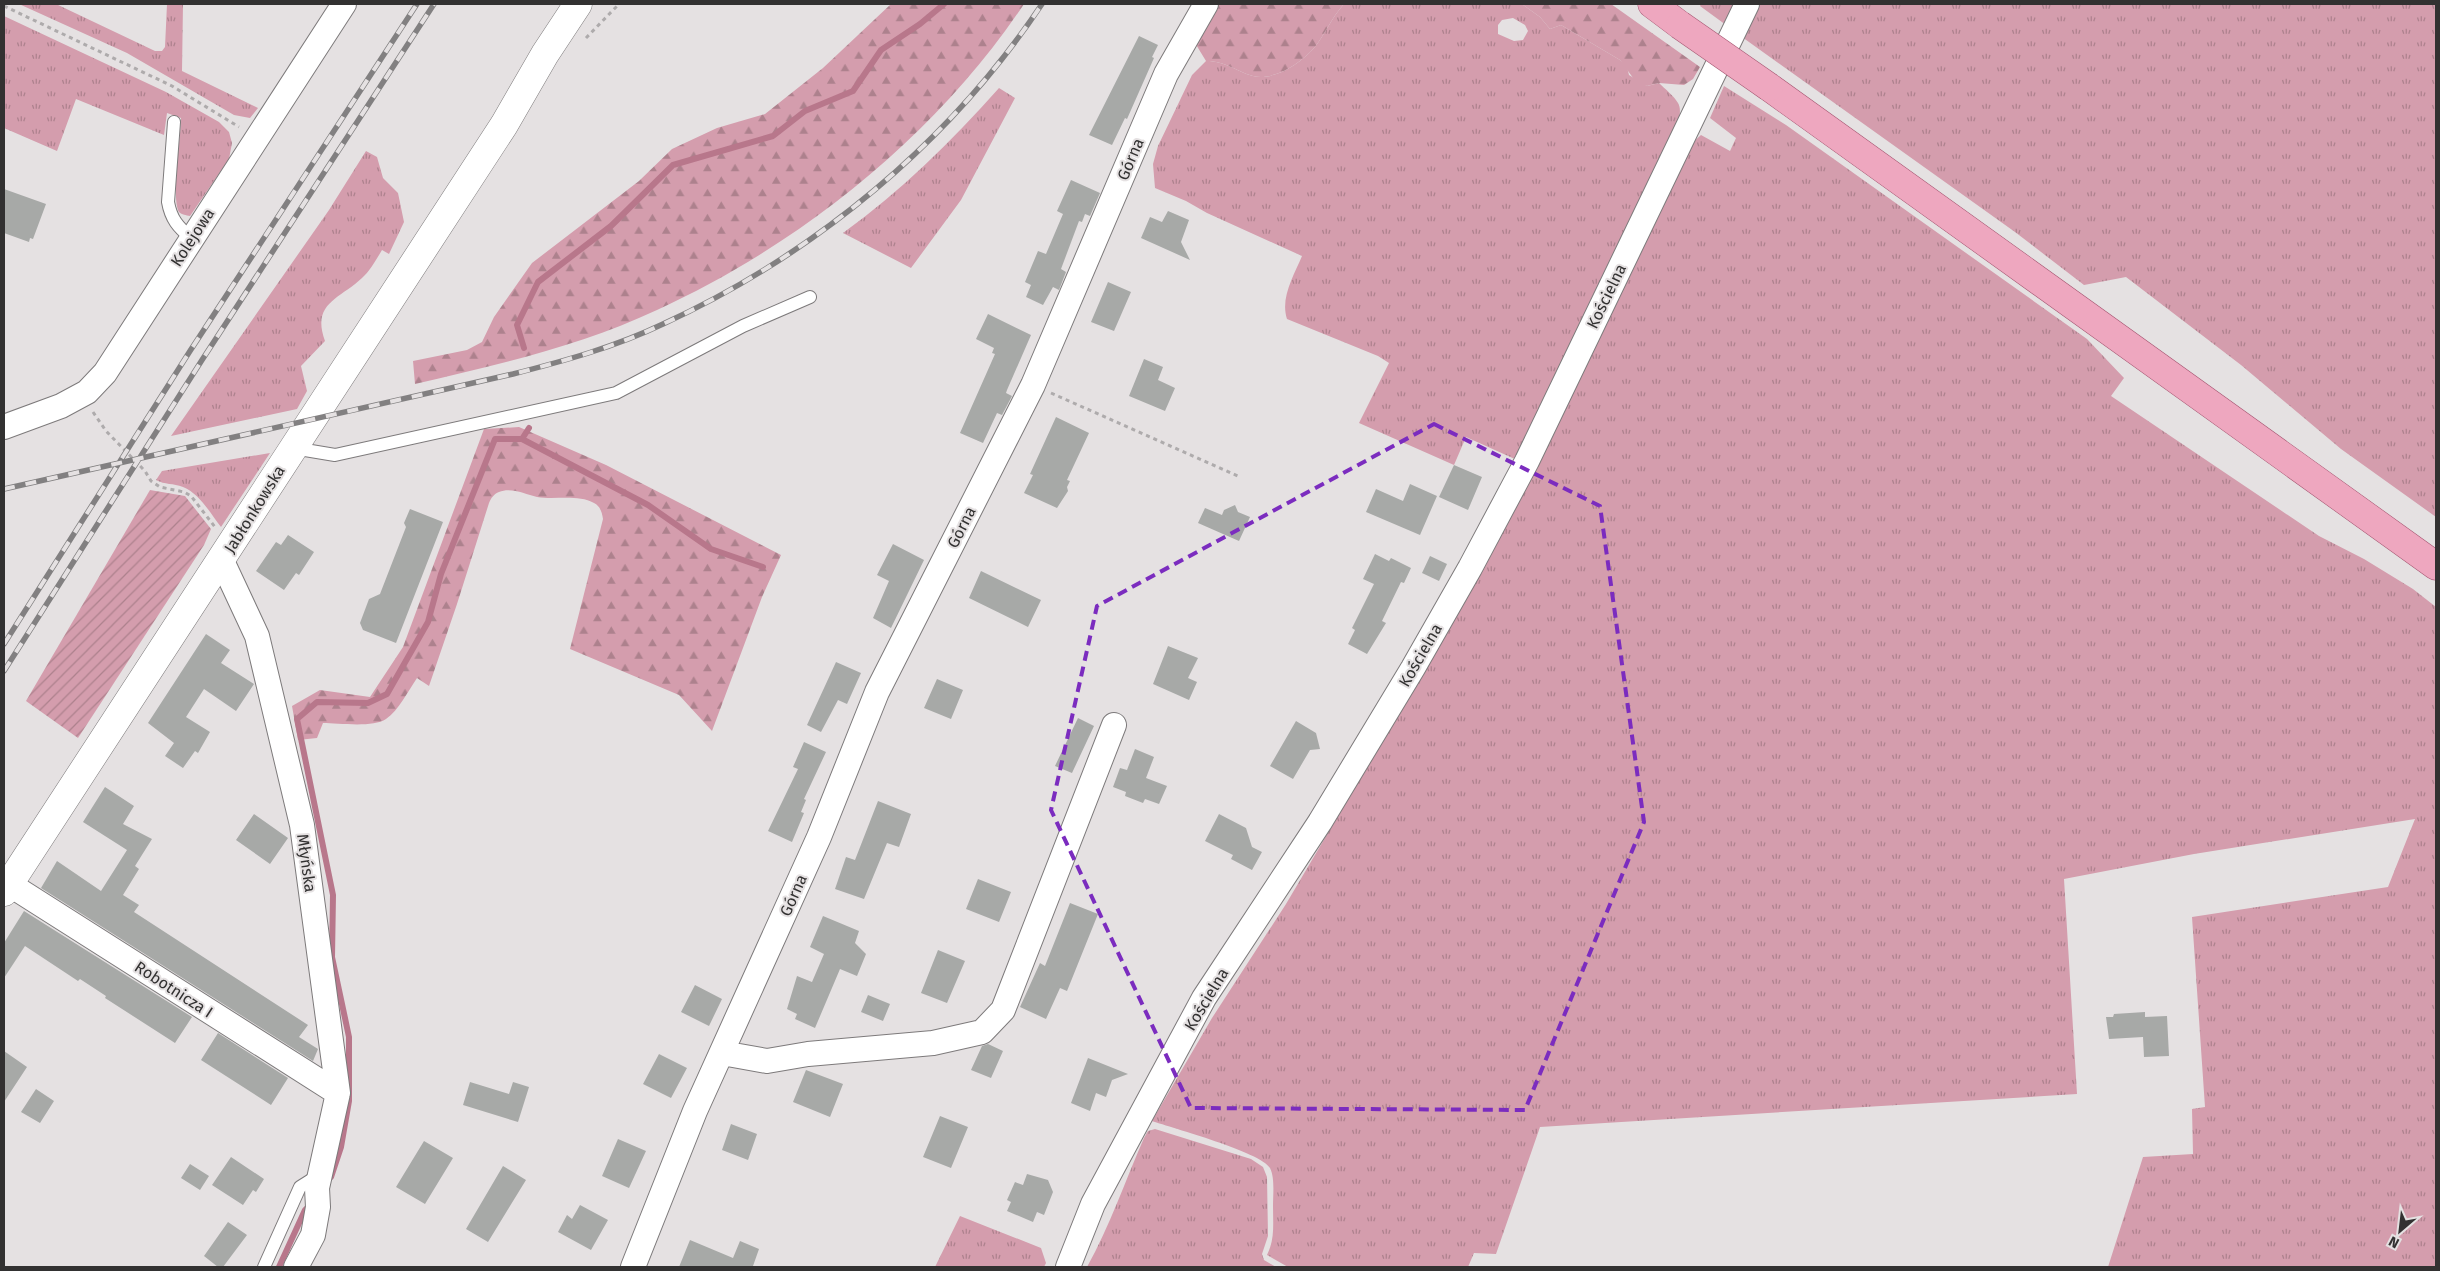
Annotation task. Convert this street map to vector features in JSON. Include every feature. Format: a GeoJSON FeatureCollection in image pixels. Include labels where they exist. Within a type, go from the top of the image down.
{"type":"FeatureCollection","features":[{"type":"Feature","properties":{"kind":"main road"},"geometry":{"type":"LineString","coordinates":[[504,125],[545,54],[578,4]]}},
{"type":"Feature","properties":{"kind":"main road"},"geometry":{"type":"LineString","coordinates":[[504,125],[596,4]]}},
{"type":"Feature","properties":{"kind":"main road"},"geometry":{"type":"LineString","coordinates":[[1652,4],[2436,566]]}},
{"type":"Feature","properties":{"kind":"main road","name":"Jabłonkowska"},"geometry":{"type":"LineString","coordinates":[[7,888],[226,555],[293,448],[504,125]]}},
{"type":"Feature","properties":{"kind":"street","name":"Kolejowa"},"geometry":{"type":"LineString","coordinates":[[4,427],[36,417],[87,392],[104,373],[344,4]]}},
{"type":"Feature","properties":{"kind":"street","name":"Górna"},"geometry":{"type":"LineString","coordinates":[[633,1267],[694,1111],[722,1053],[818,837],[877,692],[1033,385],[1166,74],[1206,4]]}},
{"type":"Feature","properties":{"kind":"street","name":"Kościelna"},"geometry":{"type":"LineString","coordinates":[[1068,1267],[1093,1204],[1204,998],[1320,822],[1413,668],[1470,568],[1527,461],[1742,14]]}},
{"type":"Feature","properties":{"kind":"street","name":"Młyńska"},"geometry":{"type":"LineString","coordinates":[[226,555],[257,636],[302,825],[338,1093],[319,1190],[313,1235],[296,1267]]}},
{"type":"Feature","properties":{"kind":"street"},"geometry":{"type":"LineString","coordinates":[[722,1053],[767,1061],[808,1054],[933,1043],[982,1032],[1003,1010],[1114,725]]}},
{"type":"Feature","properties":{"kind":"street","name":"Robotnicza I"},"geometry":{"type":"LineString","coordinates":[[7,888],[338,1093]]}},
{"type":"Feature","properties":{"kind":"lane"},"geometry":{"type":"LineString","coordinates":[[174,122],[168,202],[170,214],[178,226],[191,238]]}},
{"type":"Feature","properties":{"kind":"lane"},"geometry":{"type":"LineString","coordinates":[[293,448],[335,454],[616,393],[743,326],[810,297]]}},
{"type":"Feature","properties":{"kind":"lane"},"geometry":{"type":"LineString","coordinates":[[264,1267],[300,1187],[319,1190]]}},
{"type":"Feature","properties":{"kind":"path"},"geometry":{"type":"LineString","coordinates":[[4,6],[172,86],[257,138]]}},
{"type":"Feature","properties":{"kind":"path"},"geometry":{"type":"LineString","coordinates":[[1033,385],[1240,477]]}},
{"type":"Feature","properties":{"kind":"path"},"geometry":{"type":"LineString","coordinates":[[87,392],[94,416],[116,443],[145,471],[157,486],[184,492],[191,496],[226,555]]}},
{"type":"Feature","properties":{"kind":"highlighted area"},"geometry":{"type":"Polygon","coordinates":[[[1434,424],[1600,506],[1644,822],[1525,1110],[1191,1108],[1051,810],[1097,606],[1434,424]]]}},
{"type":"Feature","properties":{"kind":"green space"},"geometry":{"type":"Polygon","coordinates":[[[19,4],[56,4],[155,51],[162,51],[165,47],[167,4],[183,4],[182,71],[258,108],[250,118],[234,115],[127,53],[19,4]]]}},
{"type":"Feature","properties":{"kind":"green space"},"geometry":{"type":"Polygon","coordinates":[[[891,4],[1024,4],[989,52],[950,98],[907,141],[861,182],[813,219],[763,253],[711,283],[628,323],[568,344],[507,362],[415,384],[413,361],[467,350],[482,342],[494,317],[532,263],[639,181],[672,149],[717,128],[765,114],[823,68],[891,4]]]}},
{"type":"Feature","properties":{"kind":"green space"},"geometry":{"type":"Polygon","coordinates":[[[1216,4],[1344,4],[1318,43],[1302,60],[1278,74],[1261,77],[1247,74],[1213,61],[1206,61],[1195,43],[1216,4]]]}},
{"type":"Feature","properties":{"kind":"green space"},"geometry":{"type":"Polygon","coordinates":[[[1344,4],[1522,4],[1540,17],[1550,29],[1561,25],[1620,60],[1627,67],[1629,75],[1647,86],[1659,83],[1678,103],[1680,116],[1678,124],[1662,162],[1544,398],[1517,460],[1466,437],[1454,465],[1359,423],[1389,363],[1378,356],[1287,319],[1285,303],[1292,279],[1302,256],[1155,188],[1153,164],[1158,146],[1192,75],[1206,61],[1225,64],[1253,76],[1261,77],[1278,74],[1302,60],[1314,48],[1344,4]],[[1513,18],[1502,20],[1498,25],[1498,34],[1514,41],[1523,40],[1528,31],[1525,25],[1513,18]]]}},
{"type":"Feature","properties":{"kind":"green space"},"geometry":{"type":"Polygon","coordinates":[[[1522,4],[1611,4],[1700,67],[1693,79],[1684,85],[1659,83],[1647,86],[1636,82],[1620,60],[1561,25],[1550,29],[1540,17],[1522,4]]]}},
{"type":"Feature","properties":{"kind":"green space"},"geometry":{"type":"Polygon","coordinates":[[[1701,4],[1737,4],[1726,25],[1700,6],[1701,4]]]}},
{"type":"Feature","properties":{"kind":"green space"},"geometry":{"type":"Polygon","coordinates":[[[1758,4],[2436,4],[2436,517],[2341,449],[2241,365],[2126,277],[2084,285],[2015,232],[1742,37],[1758,4]]]}},
{"type":"Feature","properties":{"kind":"green space"},"geometry":{"type":"Polygon","coordinates":[[[4,16],[166,92],[219,122],[229,132],[232,143],[229,159],[190,216],[179,212],[176,195],[181,118],[167,113],[164,135],[76,99],[57,151],[4,128],[4,16]]]}},
{"type":"Feature","properties":{"kind":"green space"},"geometry":{"type":"Polygon","coordinates":[[[1724,86],[1786,125],[2087,339],[2124,378],[2111,396],[2319,536],[2364,559],[2413,589],[2436,607],[2436,1267],[2108,1267],[2143,1157],[2193,1154],[2192,1109],[2205,1107],[2192,917],[2388,887],[2415,819],[2194,854],[2064,879],[2077,1094],[1540,1127],[1496,1254],[1474,1253],[1468,1267],[1288,1267],[1267,1255],[1271,1243],[1273,1225],[1273,1181],[1270,1168],[1251,1155],[1234,1148],[1152,1121],[1212,1018],[1286,904],[1469,594],[1534,469],[1691,144],[1701,135],[1730,151],[1736,138],[1710,118],[1724,86]]]}},
{"type":"Feature","properties":{"kind":"green space"},"geometry":{"type":"Polygon","coordinates":[[[999,88],[1015,98],[961,200],[911,268],[843,233],[925,165],[963,128],[999,88]]]}},
{"type":"Feature","properties":{"kind":"green space"},"geometry":{"type":"Polygon","coordinates":[[[366,151],[377,157],[383,178],[398,193],[404,222],[389,254],[382,250],[365,275],[330,303],[325,310],[322,318],[322,328],[325,341],[301,366],[307,391],[297,409],[171,436],[329,210],[366,151]]]}},
{"type":"Feature","properties":{"kind":"green space"},"geometry":{"type":"Polygon","coordinates":[[[519,427],[606,465],[781,555],[762,597],[712,731],[679,695],[570,649],[603,519],[598,506],[588,500],[544,498],[508,490],[496,494],[489,503],[429,686],[417,678],[395,711],[380,722],[364,724],[323,723],[317,738],[298,740],[292,706],[320,690],[370,697],[403,647],[484,429],[519,427]]]}},
{"type":"Feature","properties":{"kind":"green space"},"geometry":{"type":"Polygon","coordinates":[[[270,453],[221,527],[195,494],[183,487],[156,480],[162,471],[270,453]]]}},
{"type":"Feature","properties":{"kind":"green space"},"geometry":{"type":"Polygon","coordinates":[[[150,490],[185,496],[211,529],[204,545],[78,738],[26,701],[150,490]]]}},
{"type":"Feature","properties":{"kind":"green space"},"geometry":{"type":"Polygon","coordinates":[[[1155,1129],[1251,1159],[1263,1167],[1267,1177],[1268,1236],[1262,1254],[1264,1260],[1276,1267],[1087,1267],[1110,1220],[1144,1138],[1148,1131],[1155,1129]]]}},
{"type":"Feature","properties":{"kind":"green space"},"geometry":{"type":"Polygon","coordinates":[[[960,1216],[1041,1248],[1046,1263],[1044,1267],[935,1267],[960,1216]]]}},
{"type":"Feature","properties":{"kind":"building"},"geometry":{"type":"Polygon","coordinates":[[[1139,36],[1158,45],[1127,119],[1125,118],[1112,145],[1089,135],[1139,36]]]}},
{"type":"Feature","properties":{"kind":"building"},"geometry":{"type":"Polygon","coordinates":[[[1071,180],[1100,193],[1090,216],[1085,214],[1082,222],[1079,221],[1061,269],[1066,272],[1059,290],[1053,287],[1043,305],[1026,297],[1031,285],[1025,282],[1038,251],[1046,254],[1063,214],[1057,211],[1071,180]]]}},
{"type":"Feature","properties":{"kind":"building"},"geometry":{"type":"Polygon","coordinates":[[[4,189],[46,204],[33,239],[30,238],[29,242],[4,233],[4,189]]]}},
{"type":"Feature","properties":{"kind":"building"},"geometry":{"type":"Polygon","coordinates":[[[1168,211],[1189,220],[1181,242],[1190,260],[1141,238],[1150,217],[1162,222],[1168,211]]]}},
{"type":"Feature","properties":{"kind":"building"},"geometry":{"type":"Polygon","coordinates":[[[1108,282],[1131,292],[1114,331],[1091,322],[1108,282]]]}},
{"type":"Feature","properties":{"kind":"building"},"geometry":{"type":"Polygon","coordinates":[[[988,314],[1031,335],[1006,393],[1012,396],[1002,415],[997,413],[983,443],[960,433],[995,354],[992,353],[994,348],[976,339],[988,314]]]}},
{"type":"Feature","properties":{"kind":"building"},"geometry":{"type":"Polygon","coordinates":[[[1144,359],[1163,367],[1158,380],[1175,388],[1165,411],[1129,396],[1144,359]]]}},
{"type":"Feature","properties":{"kind":"building"},"geometry":{"type":"Polygon","coordinates":[[[1056,417],[1089,433],[1067,480],[1070,481],[1067,487],[1068,491],[1057,508],[1024,493],[1033,475],[1030,474],[1056,417]]]}},
{"type":"Feature","properties":{"kind":"building"},"geometry":{"type":"Polygon","coordinates":[[[1454,465],[1482,477],[1468,510],[1439,497],[1454,465]]]}},
{"type":"Feature","properties":{"kind":"building"},"geometry":{"type":"Polygon","coordinates":[[[1410,484],[1437,496],[1420,535],[1366,512],[1376,489],[1403,501],[1410,484]]]}},
{"type":"Feature","properties":{"kind":"building"},"geometry":{"type":"Polygon","coordinates":[[[1235,505],[1238,512],[1250,517],[1239,541],[1198,523],[1205,508],[1222,515],[1224,510],[1235,505]]]}},
{"type":"Feature","properties":{"kind":"building"},"geometry":{"type":"Polygon","coordinates":[[[410,509],[443,522],[396,643],[363,630],[360,623],[369,599],[380,594],[406,527],[404,523],[410,509]]]}},
{"type":"Feature","properties":{"kind":"building"},"geometry":{"type":"Polygon","coordinates":[[[288,535],[314,552],[299,575],[296,573],[284,590],[256,571],[276,542],[281,545],[288,535]]]}},
{"type":"Feature","properties":{"kind":"building"},"geometry":{"type":"Polygon","coordinates":[[[893,544],[924,560],[891,628],[873,618],[889,581],[877,575],[893,544]]]}},
{"type":"Feature","properties":{"kind":"building"},"geometry":{"type":"Polygon","coordinates":[[[1375,554],[1389,561],[1391,558],[1411,568],[1404,583],[1401,582],[1382,621],[1386,623],[1367,654],[1348,644],[1355,630],[1352,628],[1374,584],[1363,579],[1375,554]]]}},
{"type":"Feature","properties":{"kind":"building"},"geometry":{"type":"Polygon","coordinates":[[[1430,556],[1447,564],[1439,581],[1422,573],[1430,556]]]}},
{"type":"Feature","properties":{"kind":"building"},"geometry":{"type":"Polygon","coordinates":[[[981,571],[1041,600],[1028,627],[969,598],[981,571]]]}},
{"type":"Feature","properties":{"kind":"building"},"geometry":{"type":"Polygon","coordinates":[[[206,634],[230,650],[221,663],[254,684],[236,711],[204,689],[186,717],[210,732],[198,753],[195,751],[183,768],[165,756],[174,743],[148,723],[206,634]]]}},
{"type":"Feature","properties":{"kind":"building"},"geometry":{"type":"Polygon","coordinates":[[[1168,646],[1198,658],[1188,678],[1197,682],[1189,700],[1153,684],[1168,646]]]}},
{"type":"Feature","properties":{"kind":"building"},"geometry":{"type":"Polygon","coordinates":[[[836,662],[861,673],[847,704],[838,700],[821,732],[807,725],[836,662]]]}},
{"type":"Feature","properties":{"kind":"building"},"geometry":{"type":"Polygon","coordinates":[[[937,679],[963,690],[951,719],[924,708],[937,679]]]}},
{"type":"Feature","properties":{"kind":"building"},"geometry":{"type":"Polygon","coordinates":[[[1078,718],[1094,726],[1072,773],[1055,766],[1078,718]]]}},
{"type":"Feature","properties":{"kind":"building"},"geometry":{"type":"Polygon","coordinates":[[[1296,721],[1316,733],[1320,749],[1310,750],[1293,779],[1270,766],[1296,721]]]}},
{"type":"Feature","properties":{"kind":"building"},"geometry":{"type":"Polygon","coordinates":[[[804,742],[826,752],[804,799],[806,800],[801,812],[804,813],[792,842],[768,831],[798,769],[793,767],[804,742]]]}},
{"type":"Feature","properties":{"kind":"building"},"geometry":{"type":"Polygon","coordinates":[[[1135,749],[1154,757],[1146,778],[1167,786],[1159,804],[1145,799],[1143,803],[1125,796],[1126,792],[1113,787],[1120,768],[1127,770],[1135,749]]]}},
{"type":"Feature","properties":{"kind":"building"},"geometry":{"type":"Polygon","coordinates":[[[105,787],[134,806],[123,824],[152,839],[135,866],[139,869],[123,895],[139,905],[134,912],[308,1025],[299,1037],[318,1049],[313,1061],[41,888],[57,861],[101,891],[127,850],[83,822],[105,787]]]}},
{"type":"Feature","properties":{"kind":"building"},"geometry":{"type":"Polygon","coordinates":[[[878,801],[911,814],[899,847],[887,843],[864,899],[835,889],[846,857],[855,860],[878,801]]]}},
{"type":"Feature","properties":{"kind":"building"},"geometry":{"type":"Polygon","coordinates":[[[254,814],[288,838],[270,864],[236,840],[254,814]]]}},
{"type":"Feature","properties":{"kind":"building"},"geometry":{"type":"Polygon","coordinates":[[[1219,814],[1246,828],[1252,847],[1262,852],[1252,870],[1231,859],[1233,855],[1205,841],[1219,814]]]}},
{"type":"Feature","properties":{"kind":"building"},"geometry":{"type":"Polygon","coordinates":[[[978,879],[1011,892],[999,922],[966,909],[978,879]]]}},
{"type":"Feature","properties":{"kind":"building"},"geometry":{"type":"Polygon","coordinates":[[[1070,903],[1098,914],[1067,991],[1060,988],[1046,1019],[1020,1007],[1040,963],[1045,966],[1070,903]]]}},
{"type":"Feature","properties":{"kind":"building"},"geometry":{"type":"Polygon","coordinates":[[[24,911],[192,1017],[175,1043],[105,998],[106,996],[80,979],[78,981],[25,946],[4,978],[4,943],[24,911]]]}},
{"type":"Feature","properties":{"kind":"building"},"geometry":{"type":"Polygon","coordinates":[[[823,916],[859,931],[855,943],[866,954],[857,976],[840,969],[815,1028],[795,1019],[797,1014],[787,1009],[797,976],[812,982],[824,954],[810,947],[823,916]]]}},
{"type":"Feature","properties":{"kind":"building"},"geometry":{"type":"Polygon","coordinates":[[[938,950],[965,961],[947,1003],[921,993],[938,950]]]}},
{"type":"Feature","properties":{"kind":"building"},"geometry":{"type":"Polygon","coordinates":[[[695,985],[722,999],[709,1026],[681,1012],[695,985]]]}},
{"type":"Feature","properties":{"kind":"building"},"geometry":{"type":"Polygon","coordinates":[[[868,995],[890,1004],[883,1021],[861,1012],[868,995]]]}},
{"type":"Feature","properties":{"kind":"building"},"geometry":{"type":"Polygon","coordinates":[[[2145,1012],[2145,1017],[2167,1016],[2169,1056],[2144,1057],[2143,1037],[2109,1039],[2106,1017],[2113,1017],[2114,1014],[2145,1012]]]}},
{"type":"Feature","properties":{"kind":"building"},"geometry":{"type":"Polygon","coordinates":[[[218,1033],[288,1078],[271,1105],[201,1060],[218,1033]]]}},
{"type":"Feature","properties":{"kind":"building"},"geometry":{"type":"Polygon","coordinates":[[[988,1044],[1003,1051],[991,1078],[971,1070],[982,1046],[988,1044]]]}},
{"type":"Feature","properties":{"kind":"building"},"geometry":{"type":"Polygon","coordinates":[[[4,1051],[27,1067],[4,1102],[4,1051]]]}},
{"type":"Feature","properties":{"kind":"building"},"geometry":{"type":"Polygon","coordinates":[[[659,1054],[687,1068],[671,1098],[643,1084],[659,1054]]]}},
{"type":"Feature","properties":{"kind":"building"},"geometry":{"type":"Polygon","coordinates":[[[1088,1058],[1128,1074],[1112,1080],[1106,1097],[1096,1093],[1090,1111],[1071,1103],[1088,1058]]]}},
{"type":"Feature","properties":{"kind":"building"},"geometry":{"type":"Polygon","coordinates":[[[806,1070],[843,1084],[830,1117],[793,1102],[806,1070]]]}},
{"type":"Feature","properties":{"kind":"building"},"geometry":{"type":"Polygon","coordinates":[[[470,1082],[509,1094],[513,1082],[529,1087],[518,1122],[463,1105],[470,1082]]]}},
{"type":"Feature","properties":{"kind":"building"},"geometry":{"type":"Polygon","coordinates":[[[36,1089],[54,1101],[40,1123],[21,1112],[36,1089]]]}},
{"type":"Feature","properties":{"kind":"building"},"geometry":{"type":"Polygon","coordinates":[[[940,1116],[968,1127],[951,1168],[923,1157],[940,1116]]]}},
{"type":"Feature","properties":{"kind":"building"},"geometry":{"type":"Polygon","coordinates":[[[731,1124],[757,1134],[748,1160],[722,1150],[731,1124]]]}},
{"type":"Feature","properties":{"kind":"building"},"geometry":{"type":"Polygon","coordinates":[[[618,1139],[646,1151],[629,1188],[602,1176],[618,1139]]]}},
{"type":"Feature","properties":{"kind":"building"},"geometry":{"type":"Polygon","coordinates":[[[424,1141],[453,1158],[425,1204],[396,1187],[424,1141]]]}},
{"type":"Feature","properties":{"kind":"building"},"geometry":{"type":"Polygon","coordinates":[[[231,1157],[264,1179],[256,1192],[253,1190],[243,1205],[212,1185],[231,1157]]]}},
{"type":"Feature","properties":{"kind":"building"},"geometry":{"type":"Polygon","coordinates":[[[190,1164],[209,1176],[200,1190],[181,1178],[190,1164]]]}},
{"type":"Feature","properties":{"kind":"building"},"geometry":{"type":"Polygon","coordinates":[[[503,1166],[526,1180],[488,1242],[466,1229],[503,1166]]]}},
{"type":"Feature","properties":{"kind":"building"},"geometry":{"type":"Polygon","coordinates":[[[1027,1174],[1048,1180],[1053,1192],[1044,1215],[1037,1212],[1033,1222],[1007,1211],[1011,1202],[1007,1200],[1015,1182],[1023,1185],[1027,1174]]]}},
{"type":"Feature","properties":{"kind":"building"},"geometry":{"type":"Polygon","coordinates":[[[580,1205],[608,1220],[591,1250],[558,1232],[567,1215],[572,1219],[580,1205]]]}},
{"type":"Feature","properties":{"kind":"building"},"geometry":{"type":"Polygon","coordinates":[[[228,1222],[247,1235],[223,1267],[218,1267],[204,1256],[228,1222]]]}},
{"type":"Feature","properties":{"kind":"building"},"geometry":{"type":"Polygon","coordinates":[[[690,1240],[733,1258],[740,1241],[759,1249],[753,1266],[755,1267],[679,1267],[690,1240]]]}},
{"type":"Feature","properties":{"kind":"waterway"},"geometry":{"type":"LineString","coordinates":[[524,348],[517,325],[538,282],[611,226],[673,165],[773,136],[805,111],[853,91],[881,50],[920,24],[944,4]]}},
{"type":"Feature","properties":{"kind":"waterway"},"geometry":{"type":"LineString","coordinates":[[331,1177],[341,1147],[349,1101],[349,1037],[332,957],[333,895],[297,719],[317,702],[368,703],[387,694],[428,622],[441,574],[495,439],[522,439],[529,428]]}},
{"type":"Feature","properties":{"kind":"waterway"},"geometry":{"type":"LineString","coordinates":[[522,439],[648,505],[711,549],[763,567]]}},
{"type":"Feature","properties":{"kind":"waterway"},"geometry":{"type":"LineString","coordinates":[[279,1267],[305,1210],[310,1205]]}},
{"type":"Feature","properties":{"kind":"railway"},"geometry":{"type":"LineString","coordinates":[[4,644],[190,351],[417,4]]}},
{"type":"Feature","properties":{"kind":"railway"},"geometry":{"type":"LineString","coordinates":[[4,671],[202,360],[434,4]]}},
{"type":"Feature","properties":{"kind":"railway"},"geometry":{"type":"LineString","coordinates":[[4,489],[513,374],[608,347],[663,324],[719,296],[773,264],[825,229],[875,190],[921,148],[965,103],[1005,55],[1042,4]]}}]}
